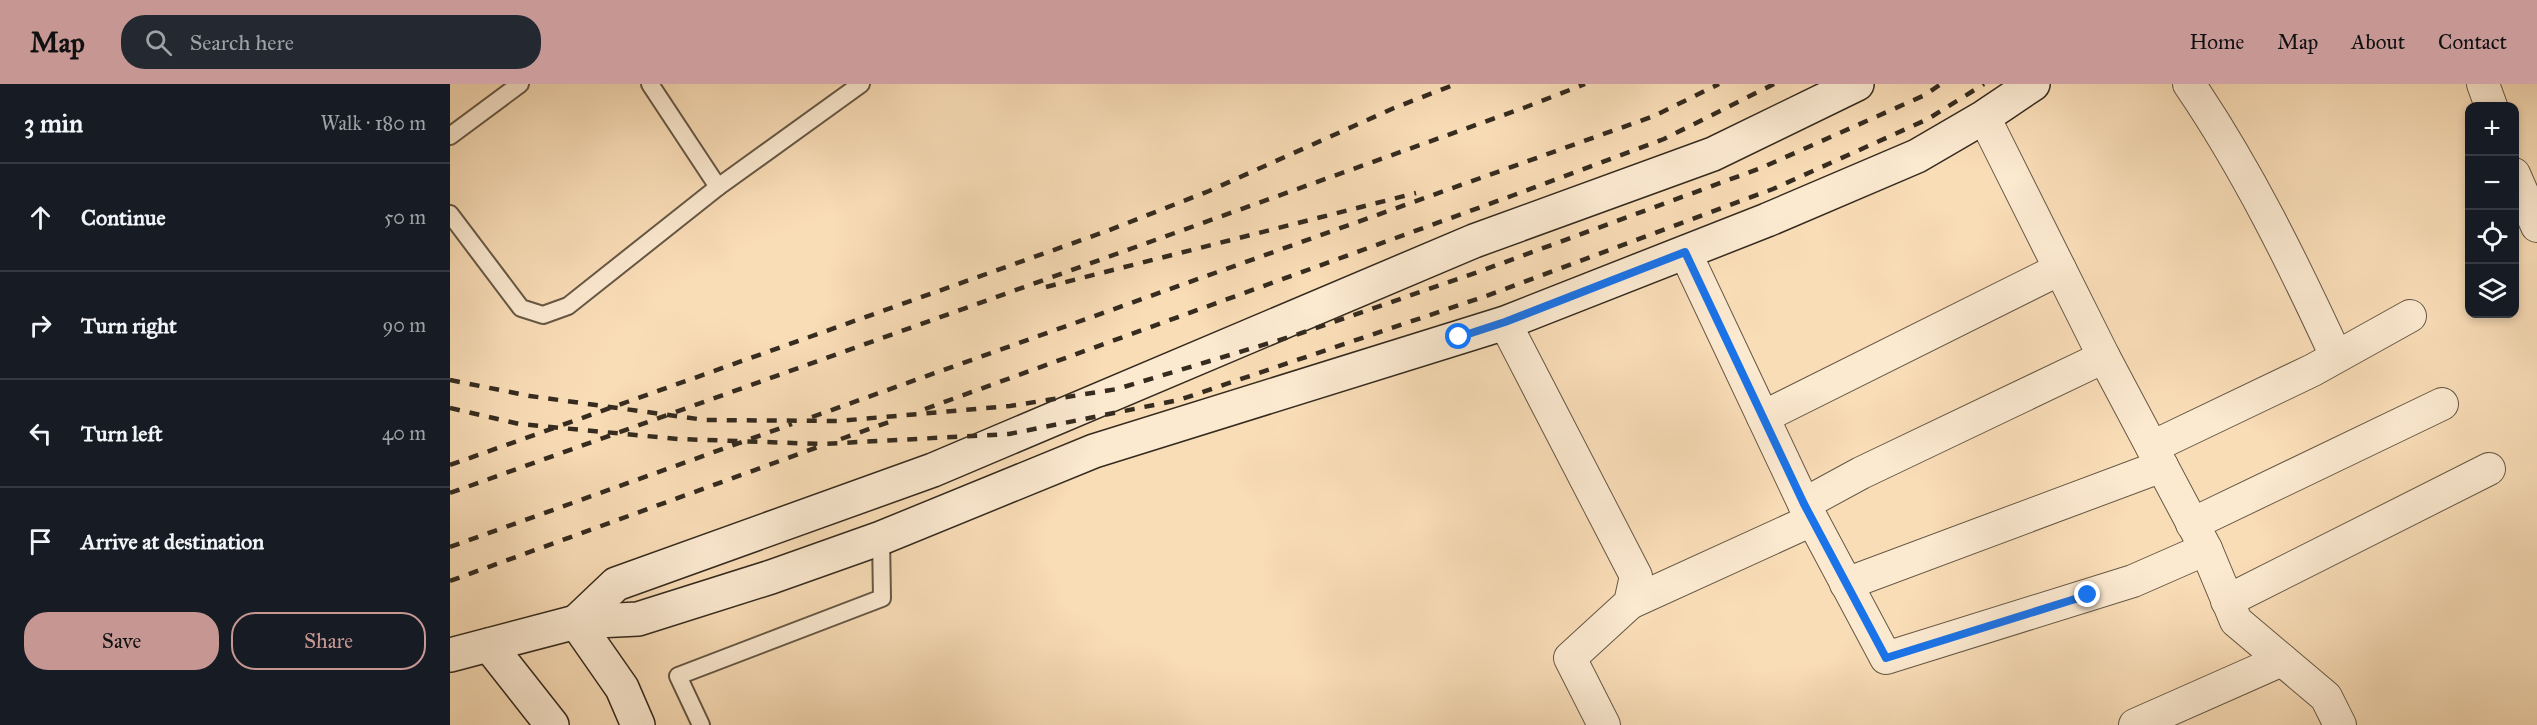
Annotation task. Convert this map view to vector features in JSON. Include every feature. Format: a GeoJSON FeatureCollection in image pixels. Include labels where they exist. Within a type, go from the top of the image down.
{"type":"FeatureCollection","features":[{"type":"Feature","properties":{"kind":"street"},"geometry":{"type":"LineString","coordinates":[[576,622],[616,584],[933,470],[1474,242],[1713,154],[1857,84]]}},
{"type":"Feature","properties":{"kind":"street"},"geometry":{"type":"LineString","coordinates":[[450,656],[576,622],[638,619],[771,577],[881,538],[1094,451],[1505,322],[1685,252],[1917,156],[1984,117],[2032,84]]}},
{"type":"Feature","properties":{"kind":"street"},"geometry":{"type":"LineString","coordinates":[[2189,84],[2245,176],[2311,301],[2337,356]]}},
{"type":"Feature","properties":{"kind":"street"},"geometry":{"type":"LineString","coordinates":[[2483,84],[2490,102]]}},
{"type":"Feature","properties":{"kind":"street"},"geometry":{"type":"LineString","coordinates":[[1984,117],[2104,357],[2199,536],[2236,621],[2326,697],[2340,725]]}},
{"type":"Feature","properties":{"kind":"street"},"geometry":{"type":"LineString","coordinates":[[2519,185],[2537,226]]}},
{"type":"Feature","properties":{"kind":"street"},"geometry":{"type":"LineString","coordinates":[[1685,252],[1808,512],[1886,658],[2133,581],[2199,536],[2442,404]]}},
{"type":"Feature","properties":{"kind":"street"},"geometry":{"type":"LineString","coordinates":[[1763,417],[2061,269]]}},
{"type":"Feature","properties":{"kind":"street"},"geometry":{"type":"LineString","coordinates":[[1846,584],[2157,457],[2410,316]]}},
{"type":"Feature","properties":{"kind":"street"},"geometry":{"type":"LineString","coordinates":[[1505,322],[1636,576],[1630,603]]}},
{"type":"Feature","properties":{"kind":"street"},"geometry":{"type":"LineString","coordinates":[[1604,725],[1570,658],[1630,603],[1808,512],[1861,473],[2104,357]]}},
{"type":"Feature","properties":{"kind":"street"},"geometry":{"type":"LineString","coordinates":[[2228,601],[2489,470]]}},
{"type":"Feature","properties":{"kind":"street"},"geometry":{"type":"LineString","coordinates":[[576,622],[622,688],[638,725]]}},
{"type":"Feature","properties":{"kind":"street"},"geometry":{"type":"LineString","coordinates":[[489,645],[552,725]]}},
{"type":"Feature","properties":{"kind":"street"},"geometry":{"type":"LineString","coordinates":[[2135,725],[2282,660]]}},
{"type":"Feature","properties":{"kind":"lane"},"geometry":{"type":"LineString","coordinates":[[450,136],[520,84]]}},
{"type":"Feature","properties":{"kind":"lane"},"geometry":{"type":"LineString","coordinates":[[650,84],[718,187]]}},
{"type":"Feature","properties":{"kind":"lane"},"geometry":{"type":"LineString","coordinates":[[450,214],[520,308],[543,315],[567,306],[718,187],[861,84]]}},
{"type":"Feature","properties":{"kind":"lane"},"geometry":{"type":"LineString","coordinates":[[701,725],[678,676],[882,598],[881,538]]}},
{"type":"Feature","properties":{"kind":"railway"},"geometry":{"type":"LineString","coordinates":[[450,465],[1107,231],[1209,191],[1394,108],[1456,84]]}},
{"type":"Feature","properties":{"kind":"railway"},"geometry":{"type":"LineString","coordinates":[[450,493],[1585,84]]}},
{"type":"Feature","properties":{"kind":"railway"},"geometry":{"type":"LineString","coordinates":[[812,417],[1654,116],[1719,84]]}},
{"type":"Feature","properties":{"kind":"railway"},"geometry":{"type":"LineString","coordinates":[[925,409],[1664,139],[1774,84]]}},
{"type":"Feature","properties":{"kind":"railway"},"geometry":{"type":"LineString","coordinates":[[450,380],[530,396],[705,420],[838,421],[1010,406],[1117,389],[1296,335],[1478,272],[1761,168],[1925,95],[1941,84]]}},
{"type":"Feature","properties":{"kind":"railway"},"geometry":{"type":"LineString","coordinates":[[450,408],[519,424],[678,439],[822,444],[1009,434],[1179,400],[1486,296],[1773,189],[1928,119],[1984,84]]}},
{"type":"Feature","properties":{"kind":"railway"},"geometry":{"type":"LineString","coordinates":[[1046,287],[1416,193]]}},
{"type":"Feature","properties":{"kind":"railway"},"geometry":{"type":"LineString","coordinates":[[841,439],[889,422]]}},
{"type":"Feature","properties":{"kind":"railway"},"geometry":{"type":"LineString","coordinates":[[450,547],[792,424]]}},
{"type":"Feature","properties":{"kind":"railway"},"geometry":{"type":"LineString","coordinates":[[450,581],[818,447]]}},
{"type":"Feature","properties":{"kind":"route"},"geometry":{"type":"LineString","coordinates":[[1459,337],[1505,322],[1685,252],[1804,504],[1886,658],[2088,595]]}}]}
